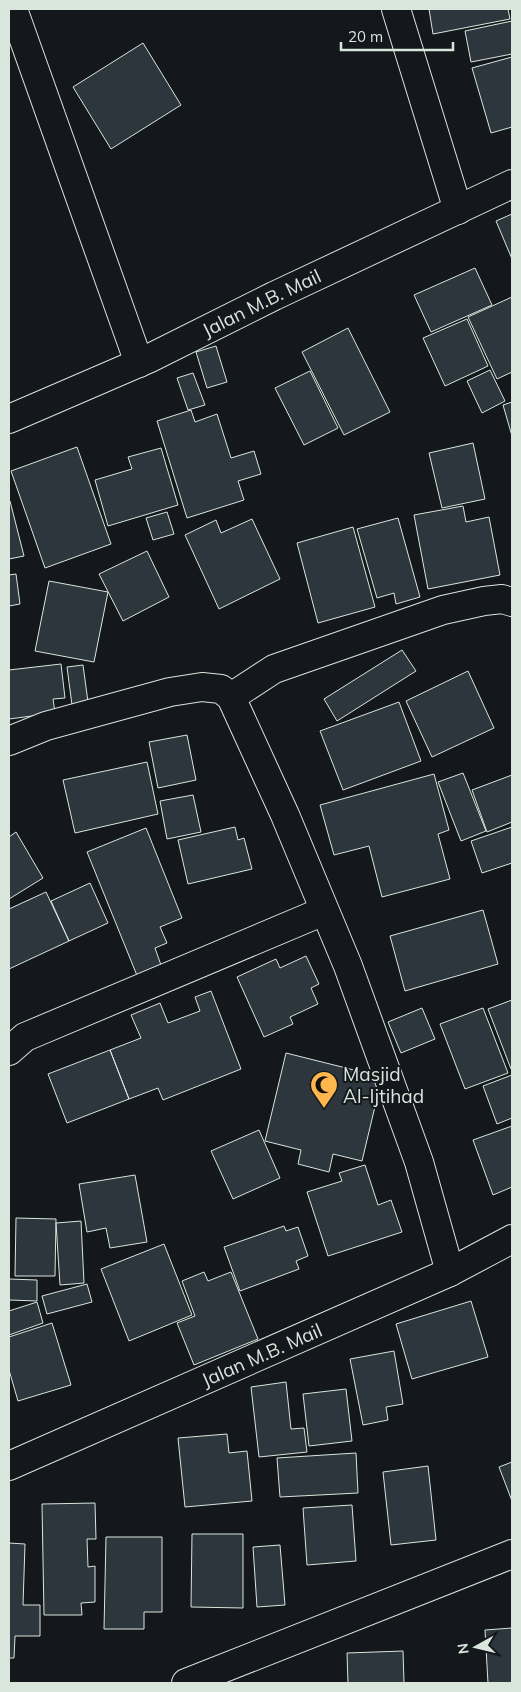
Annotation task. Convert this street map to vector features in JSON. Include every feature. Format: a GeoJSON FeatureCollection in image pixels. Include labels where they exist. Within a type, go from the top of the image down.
{"type":"FeatureCollection","features":[{"type":"Feature","properties":{"kind":"street"},"geometry":{"type":"LineString","coordinates":[[13,9],[139,363]]}},
{"type":"Feature","properties":{"kind":"street"},"geometry":{"type":"LineString","coordinates":[[396,9],[458,210]]}},
{"type":"Feature","properties":{"kind":"street","name":"Jalan M.B. Mail"},"geometry":{"type":"LineString","coordinates":[[9,419],[139,363],[512,184]]}},
{"type":"Feature","properties":{"kind":"street"},"geometry":{"type":"LineString","coordinates":[[231,697],[274,669],[443,610],[484,601],[512,602]]}},
{"type":"Feature","properties":{"kind":"street"},"geometry":{"type":"LineString","coordinates":[[9,741],[46,726],[170,692],[202,687],[221,689],[231,697],[285,815],[348,966],[420,1162],[450,1272]]}},
{"type":"Feature","properties":{"kind":"street"},"geometry":{"type":"LineString","coordinates":[[9,1051],[25,1037],[324,911]]}},
{"type":"Feature","properties":{"kind":"street","name":"Jalan M.B. Mail"},"geometry":{"type":"LineString","coordinates":[[9,1466],[450,1272],[512,1239]]}},
{"type":"Feature","properties":{"kind":"street"},"geometry":{"type":"LineString","coordinates":[[186,1683],[512,1554]]}},
{"type":"Feature","properties":{"kind":"building"},"geometry":{"type":"Polygon","coordinates":[[[429,9],[508,9],[510,19],[433,34],[429,9]]]}},
{"type":"Feature","properties":{"kind":"building"},"geometry":{"type":"Polygon","coordinates":[[[512,21],[512,54],[471,62],[465,31],[512,21]]]}},
{"type":"Feature","properties":{"kind":"building"},"geometry":{"type":"Polygon","coordinates":[[[143,43],[181,105],[111,149],[73,87],[143,43]]]}},
{"type":"Feature","properties":{"kind":"building"},"geometry":{"type":"Polygon","coordinates":[[[512,57],[512,127],[491,133],[472,68],[512,57]]]}},
{"type":"Feature","properties":{"kind":"building"},"geometry":{"type":"Polygon","coordinates":[[[512,214],[512,259],[496,221],[512,214]]]}},
{"type":"Feature","properties":{"kind":"building"},"geometry":{"type":"Polygon","coordinates":[[[475,268],[492,305],[431,332],[414,295],[475,268]]]}},
{"type":"Feature","properties":{"kind":"building"},"geometry":{"type":"Polygon","coordinates":[[[512,297],[512,372],[497,379],[468,317],[512,297]]]}},
{"type":"Feature","properties":{"kind":"building"},"geometry":{"type":"Polygon","coordinates":[[[467,319],[488,366],[445,386],[423,338],[467,319]]]}},
{"type":"Feature","properties":{"kind":"building"},"geometry":{"type":"Polygon","coordinates":[[[348,328],[390,412],[344,435],[302,352],[348,328]]]}},
{"type":"Feature","properties":{"kind":"building"},"geometry":{"type":"Polygon","coordinates":[[[216,346],[227,382],[207,388],[196,352],[216,346]]]}},
{"type":"Feature","properties":{"kind":"building"},"geometry":{"type":"Polygon","coordinates":[[[490,370],[505,401],[482,413],[467,381],[490,370]]]}},
{"type":"Feature","properties":{"kind":"building"},"geometry":{"type":"Polygon","coordinates":[[[310,371],[338,428],[304,445],[275,388],[310,371]]]}},
{"type":"Feature","properties":{"kind":"building"},"geometry":{"type":"Polygon","coordinates":[[[193,373],[205,405],[188,410],[177,378],[193,373]]]}},
{"type":"Feature","properties":{"kind":"building"},"geometry":{"type":"Polygon","coordinates":[[[512,402],[512,436],[503,405],[512,402]]]}},
{"type":"Feature","properties":{"kind":"building"},"geometry":{"type":"Polygon","coordinates":[[[191,410],[195,422],[217,414],[231,458],[254,451],[261,474],[238,481],[244,500],[187,518],[157,421],[191,410]]]}},
{"type":"Feature","properties":{"kind":"building"},"geometry":{"type":"Polygon","coordinates":[[[473,443],[485,499],[442,508],[429,453],[473,443]]]}},
{"type":"Feature","properties":{"kind":"building"},"geometry":{"type":"Polygon","coordinates":[[[77,447],[111,544],[45,568],[11,471],[77,447]]]}},
{"type":"Feature","properties":{"kind":"building"},"geometry":{"type":"Polygon","coordinates":[[[161,448],[178,505],[108,526],[95,480],[132,469],[128,457],[161,448]]]}},
{"type":"Feature","properties":{"kind":"building"},"geometry":{"type":"Polygon","coordinates":[[[9,502],[24,556],[9,559],[9,502]]]}},
{"type":"Feature","properties":{"kind":"building"},"geometry":{"type":"Polygon","coordinates":[[[463,506],[466,522],[489,517],[500,575],[428,589],[414,515],[463,506]]]}},
{"type":"Feature","properties":{"kind":"building"},"geometry":{"type":"Polygon","coordinates":[[[167,512],[174,534],[153,540],[146,518],[167,512]]]}},
{"type":"Feature","properties":{"kind":"building"},"geometry":{"type":"Polygon","coordinates":[[[398,518],[420,597],[396,604],[394,593],[377,598],[357,529],[398,518]]]}},
{"type":"Feature","properties":{"kind":"building"},"geometry":{"type":"Polygon","coordinates":[[[252,519],[280,579],[219,609],[185,535],[216,520],[221,533],[252,519]]]}},
{"type":"Feature","properties":{"kind":"building"},"geometry":{"type":"Polygon","coordinates":[[[353,527],[375,607],[318,623],[297,543],[353,527]]]}},
{"type":"Feature","properties":{"kind":"building"},"geometry":{"type":"Polygon","coordinates":[[[147,551],[169,597],[123,621],[99,574],[147,551]]]}},
{"type":"Feature","properties":{"kind":"building"},"geometry":{"type":"Polygon","coordinates":[[[16,574],[20,604],[9,606],[9,575],[16,574]]]}},
{"type":"Feature","properties":{"kind":"building"},"geometry":{"type":"Polygon","coordinates":[[[49,581],[108,592],[94,662],[35,651],[49,581]]]}},
{"type":"Feature","properties":{"kind":"building"},"geometry":{"type":"Polygon","coordinates":[[[402,650],[416,671],[337,721],[324,699],[402,650]]]}},
{"type":"Feature","properties":{"kind":"building"},"geometry":{"type":"Polygon","coordinates":[[[61,664],[65,698],[53,699],[55,713],[9,719],[9,670],[61,664]]]}},
{"type":"Feature","properties":{"kind":"building"},"geometry":{"type":"Polygon","coordinates":[[[83,665],[88,702],[72,705],[67,667],[83,665]]]}},
{"type":"Feature","properties":{"kind":"building"},"geometry":{"type":"Polygon","coordinates":[[[468,671],[494,728],[432,757],[406,701],[468,671]]]}},
{"type":"Feature","properties":{"kind":"building"},"geometry":{"type":"Polygon","coordinates":[[[399,702],[421,761],[343,790],[320,731],[399,702]]]}},
{"type":"Feature","properties":{"kind":"building"},"geometry":{"type":"Polygon","coordinates":[[[187,735],[196,780],[158,788],[149,742],[187,735]]]}},
{"type":"Feature","properties":{"kind":"building"},"geometry":{"type":"Polygon","coordinates":[[[147,762],[158,814],[75,833],[63,780],[147,762]]]}},
{"type":"Feature","properties":{"kind":"building"},"geometry":{"type":"Polygon","coordinates":[[[463,773],[486,831],[461,841],[438,782],[463,773]]]}},
{"type":"Feature","properties":{"kind":"building"},"geometry":{"type":"Polygon","coordinates":[[[434,774],[449,830],[438,834],[450,879],[382,897],[369,846],[334,855],[320,805],[434,774]]]}},
{"type":"Feature","properties":{"kind":"building"},"geometry":{"type":"Polygon","coordinates":[[[512,775],[512,822],[487,832],[472,790],[512,775]]]}},
{"type":"Feature","properties":{"kind":"building"},"geometry":{"type":"Polygon","coordinates":[[[193,795],[201,832],[167,839],[160,801],[193,795]]]}},
{"type":"Feature","properties":{"kind":"building"},"geometry":{"type":"Polygon","coordinates":[[[235,827],[238,840],[244,838],[252,869],[188,884],[178,840],[235,827]]]}},
{"type":"Feature","properties":{"kind":"building"},"geometry":{"type":"Polygon","coordinates":[[[512,827],[512,863],[482,873],[471,841],[512,827]]]}},
{"type":"Feature","properties":{"kind":"building"},"geometry":{"type":"Polygon","coordinates":[[[146,828],[182,918],[160,927],[167,943],[155,948],[162,968],[138,978],[87,852],[146,828]]]}},
{"type":"Feature","properties":{"kind":"building"},"geometry":{"type":"Polygon","coordinates":[[[16,832],[43,878],[9,899],[9,837],[16,832]]]}},
{"type":"Feature","properties":{"kind":"building"},"geometry":{"type":"Polygon","coordinates":[[[90,883],[108,923],[69,941],[51,901],[90,883]]]}},
{"type":"Feature","properties":{"kind":"building"},"geometry":{"type":"Polygon","coordinates":[[[46,892],[69,941],[9,969],[9,909],[46,892]]]}},
{"type":"Feature","properties":{"kind":"building"},"geometry":{"type":"Polygon","coordinates":[[[483,910],[498,964],[405,991],[390,936],[483,910]]]}},
{"type":"Feature","properties":{"kind":"building"},"geometry":{"type":"Polygon","coordinates":[[[306,956],[319,984],[311,988],[318,1004],[290,1017],[293,1024],[264,1037],[237,977],[276,959],[280,968],[306,956]]]}},
{"type":"Feature","properties":{"kind":"building"},"geometry":{"type":"Polygon","coordinates":[[[211,991],[241,1069],[163,1100],[158,1088],[129,1099],[110,1050],[141,1038],[131,1015],[160,1003],[168,1023],[200,1011],[195,997],[211,991]]]}},
{"type":"Feature","properties":{"kind":"building"},"geometry":{"type":"Polygon","coordinates":[[[512,1000],[512,1068],[511,1069],[488,1009],[512,1000]]]}},
{"type":"Feature","properties":{"kind":"building"},"geometry":{"type":"Polygon","coordinates":[[[422,1008],[435,1039],[401,1053],[388,1022],[422,1008]]]}},
{"type":"Feature","properties":{"kind":"building"},"geometry":{"type":"Polygon","coordinates":[[[483,1008],[508,1073],[465,1089],[440,1024],[483,1008]]]}},
{"type":"Feature","properties":{"kind":"building"},"geometry":{"type":"Polygon","coordinates":[[[110,1050],[129,1099],[67,1123],[48,1074],[110,1050]]]}},
{"type":"Feature","properties":{"kind":"building","name":"Masjid Al-Ijtihad"},"geometry":{"type":"Polygon","coordinates":[[[286,1053],[382,1077],[362,1161],[333,1154],[329,1172],[298,1164],[301,1150],[265,1141],[286,1053]]]}},
{"type":"Feature","properties":{"kind":"building"},"geometry":{"type":"Polygon","coordinates":[[[512,1075],[512,1118],[497,1124],[483,1086],[512,1075]]]}},
{"type":"Feature","properties":{"kind":"building"},"geometry":{"type":"Polygon","coordinates":[[[512,1126],[512,1187],[493,1195],[473,1140],[512,1126]]]}},
{"type":"Feature","properties":{"kind":"building"},"geometry":{"type":"Polygon","coordinates":[[[259,1130],[280,1178],[233,1199],[211,1151],[259,1130]]]}},
{"type":"Feature","properties":{"kind":"building"},"geometry":{"type":"Polygon","coordinates":[[[365,1165],[378,1205],[391,1200],[402,1232],[328,1256],[307,1192],[342,1181],[339,1173],[365,1165]]]}},
{"type":"Feature","properties":{"kind":"building"},"geometry":{"type":"Polygon","coordinates":[[[135,1175],[147,1242],[110,1248],[106,1228],[87,1232],[79,1184],[135,1175]]]}},
{"type":"Feature","properties":{"kind":"building"},"geometry":{"type":"Polygon","coordinates":[[[16,1218],[56,1219],[55,1276],[15,1276],[16,1218]]]}},
{"type":"Feature","properties":{"kind":"building"},"geometry":{"type":"Polygon","coordinates":[[[81,1221],[84,1283],[60,1285],[56,1223],[81,1221]]]}},
{"type":"Feature","properties":{"kind":"building"},"geometry":{"type":"Polygon","coordinates":[[[284,1226],[286,1231],[298,1227],[308,1256],[296,1261],[299,1269],[240,1291],[224,1247],[284,1226]]]}},
{"type":"Feature","properties":{"kind":"building"},"geometry":{"type":"Polygon","coordinates":[[[164,1244],[192,1315],[129,1341],[101,1269],[164,1244]]]}},
{"type":"Feature","properties":{"kind":"building"},"geometry":{"type":"Polygon","coordinates":[[[204,1272],[208,1281],[231,1272],[258,1339],[194,1365],[177,1323],[195,1316],[182,1281],[204,1272]]]}},
{"type":"Feature","properties":{"kind":"building"},"geometry":{"type":"Polygon","coordinates":[[[9,1279],[37,1280],[37,1301],[9,1300],[9,1279]]]}},
{"type":"Feature","properties":{"kind":"building"},"geometry":{"type":"Polygon","coordinates":[[[87,1284],[92,1302],[47,1314],[42,1296],[87,1284]]]}},
{"type":"Feature","properties":{"kind":"building"},"geometry":{"type":"Polygon","coordinates":[[[471,1301],[488,1357],[412,1379],[396,1324],[471,1301]]]}},
{"type":"Feature","properties":{"kind":"building"},"geometry":{"type":"Polygon","coordinates":[[[37,1302],[43,1323],[9,1335],[9,1311],[37,1302]]]}},
{"type":"Feature","properties":{"kind":"building"},"geometry":{"type":"Polygon","coordinates":[[[52,1323],[71,1385],[18,1401],[9,1370],[9,1337],[52,1323]]]}},
{"type":"Feature","properties":{"kind":"building"},"geometry":{"type":"Polygon","coordinates":[[[394,1351],[403,1404],[386,1407],[388,1420],[363,1425],[350,1359],[394,1351]]]}},
{"type":"Feature","properties":{"kind":"building"},"geometry":{"type":"Polygon","coordinates":[[[286,1382],[291,1429],[304,1428],[307,1452],[259,1457],[251,1387],[286,1382]]]}},
{"type":"Feature","properties":{"kind":"building"},"geometry":{"type":"Polygon","coordinates":[[[346,1389],[352,1441],[309,1446],[303,1394],[346,1389]]]}},
{"type":"Feature","properties":{"kind":"building"},"geometry":{"type":"Polygon","coordinates":[[[227,1434],[229,1453],[247,1451],[252,1501],[185,1507],[178,1438],[227,1434]]]}},
{"type":"Feature","properties":{"kind":"building"},"geometry":{"type":"Polygon","coordinates":[[[356,1453],[358,1493],[280,1497],[277,1458],[356,1453]]]}},
{"type":"Feature","properties":{"kind":"building"},"geometry":{"type":"Polygon","coordinates":[[[512,1462],[512,1501],[499,1467],[512,1462]]]}},
{"type":"Feature","properties":{"kind":"building"},"geometry":{"type":"Polygon","coordinates":[[[428,1466],[436,1540],[391,1545],[383,1472],[428,1466]]]}},
{"type":"Feature","properties":{"kind":"building"},"geometry":{"type":"Polygon","coordinates":[[[95,1503],[96,1539],[87,1539],[88,1567],[95,1566],[95,1602],[81,1603],[82,1615],[44,1615],[42,1504],[95,1503]]]}},
{"type":"Feature","properties":{"kind":"building"},"geometry":{"type":"Polygon","coordinates":[[[352,1505],[356,1561],[307,1565],[303,1508],[352,1505]]]}},
{"type":"Feature","properties":{"kind":"building"},"geometry":{"type":"Polygon","coordinates":[[[192,1534],[243,1534],[243,1608],[191,1607],[192,1534]]]}},
{"type":"Feature","properties":{"kind":"building"},"geometry":{"type":"Polygon","coordinates":[[[106,1537],[162,1537],[162,1612],[144,1612],[144,1629],[104,1629],[106,1537]]]}},
{"type":"Feature","properties":{"kind":"building"},"geometry":{"type":"Polygon","coordinates":[[[9,1543],[25,1544],[23,1605],[40,1605],[40,1636],[15,1636],[14,1658],[9,1658],[9,1543]]]}},
{"type":"Feature","properties":{"kind":"building"},"geometry":{"type":"Polygon","coordinates":[[[280,1545],[285,1605],[257,1607],[253,1547],[280,1545]]]}},
{"type":"Feature","properties":{"kind":"building"},"geometry":{"type":"Polygon","coordinates":[[[512,1628],[512,1683],[488,1683],[485,1630],[512,1628]]]}},
{"type":"Feature","properties":{"kind":"building"},"geometry":{"type":"Polygon","coordinates":[[[403,1651],[404,1683],[348,1683],[347,1653],[403,1651]]]}},
{"type":"Feature","properties":{"kind":"place","name":"Masjid Al-Ijtihad"},"geometry":{"type":"Point","coordinates":[324,1109]}}]}
